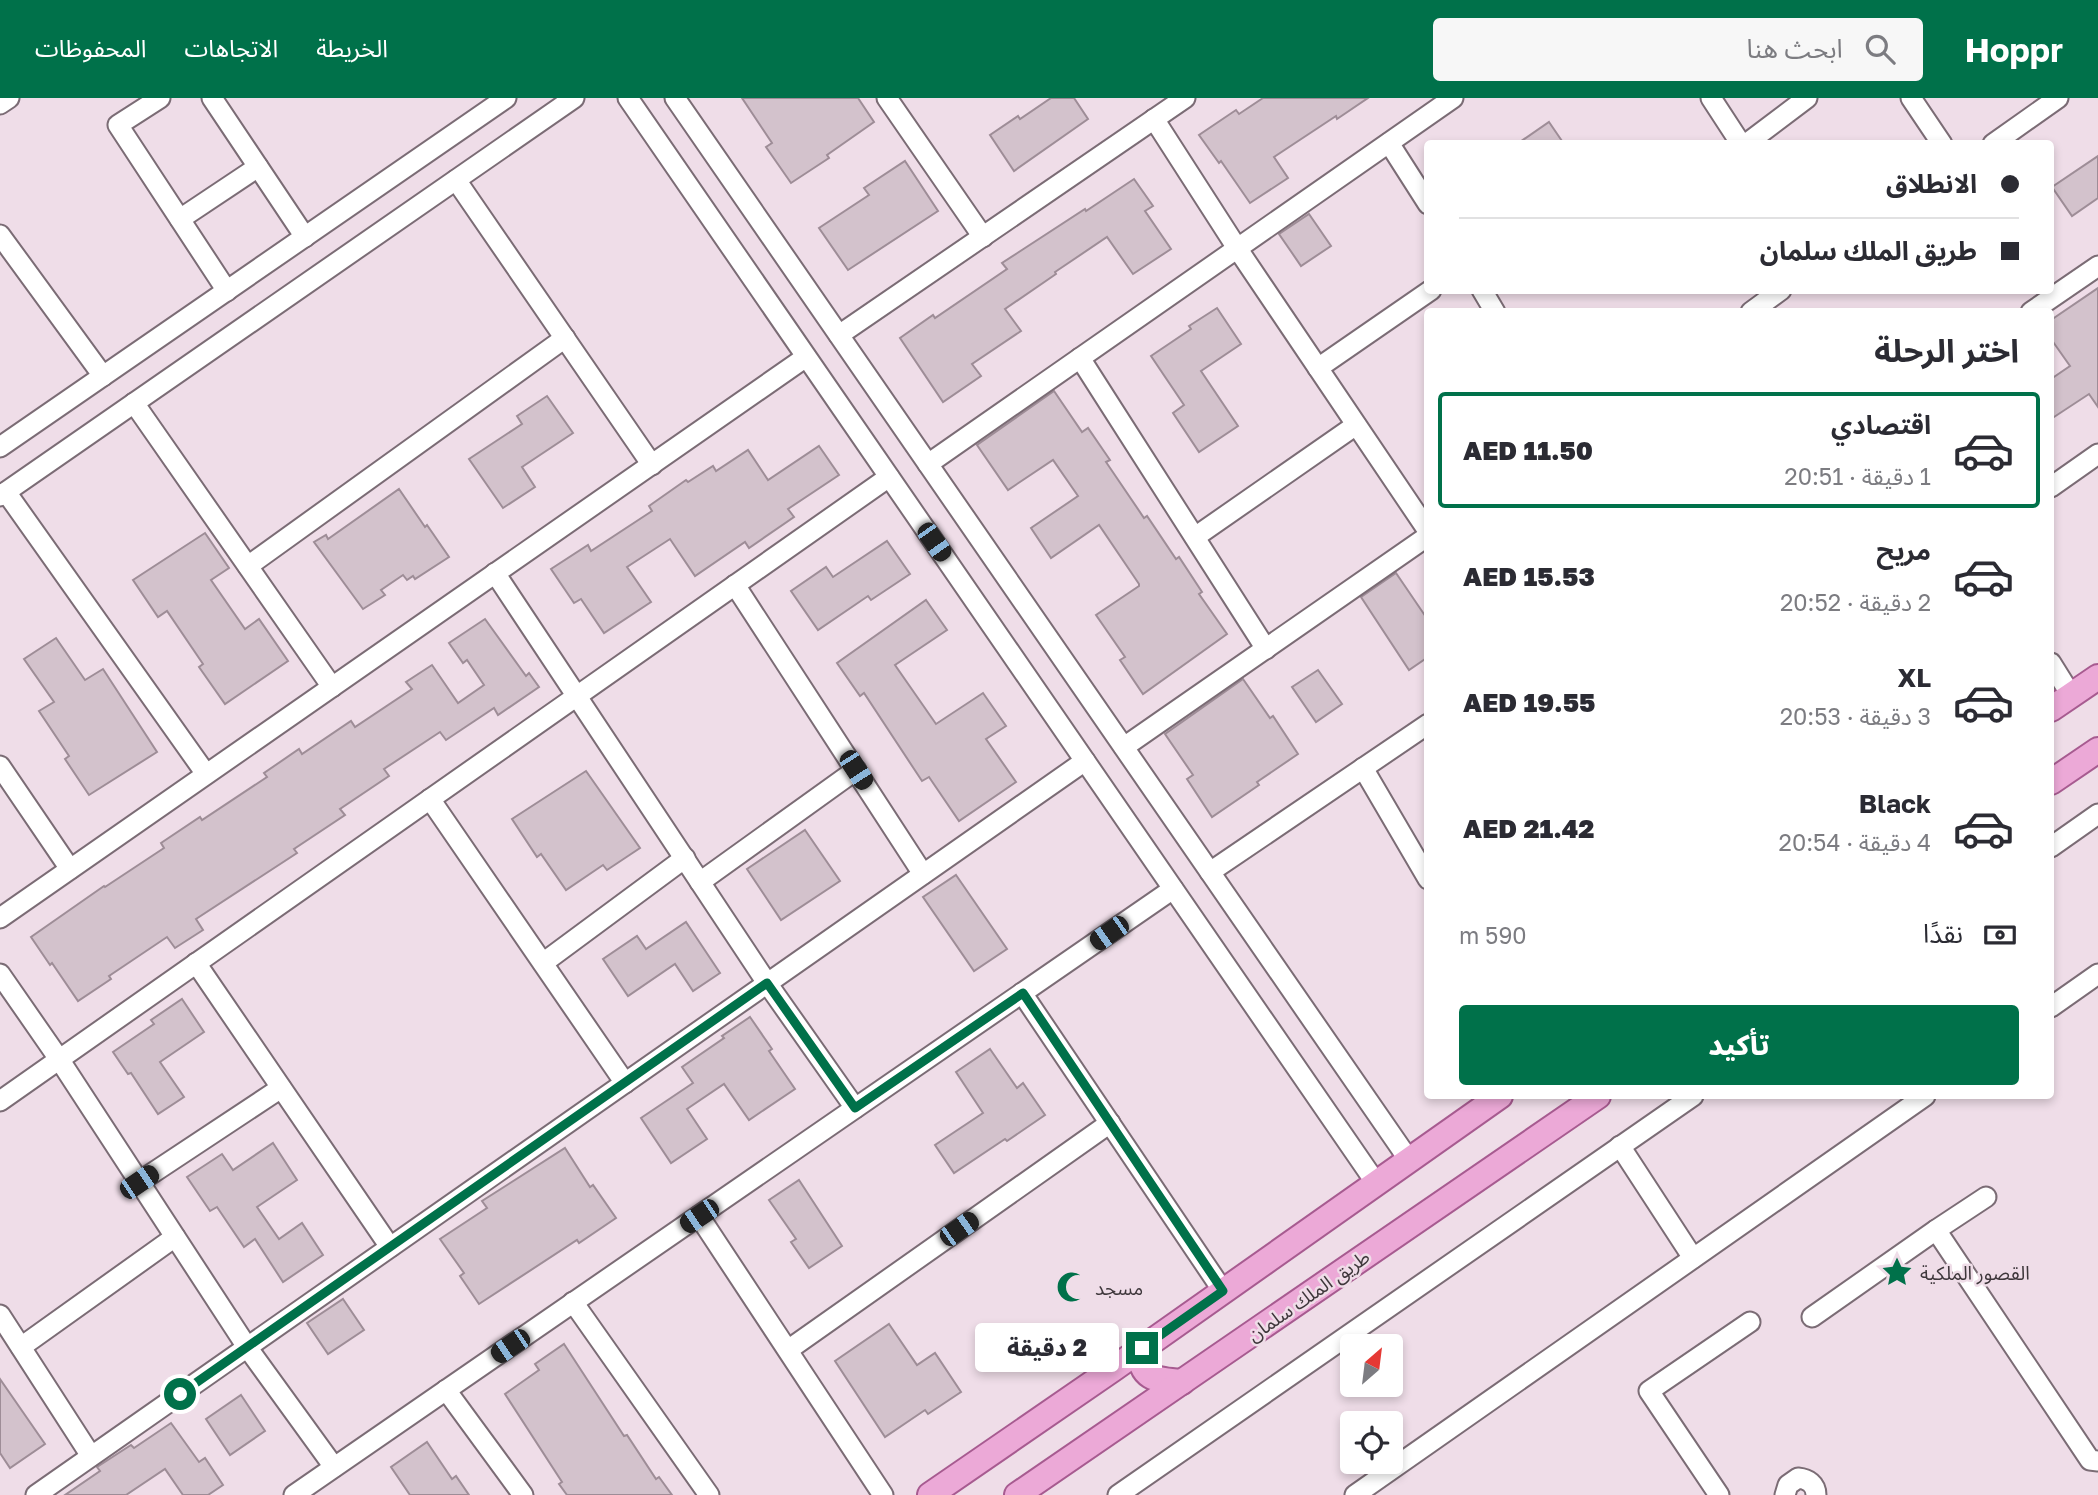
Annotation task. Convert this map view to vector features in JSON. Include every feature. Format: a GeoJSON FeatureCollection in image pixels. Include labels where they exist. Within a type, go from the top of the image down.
{"type":"FeatureCollection","features":[{"type":"Feature","properties":{"kind":"main road"},"geometry":{"type":"LineString","coordinates":[[2061,702],[2098,677]]}},
{"type":"Feature","properties":{"kind":"main road"},"geometry":{"type":"LineString","coordinates":[[2054,780],[2098,750]]}},
{"type":"Feature","properties":{"kind":"main road"},"geometry":{"type":"LineString","coordinates":[[930,1495],[1496,1099]]}},
{"type":"Feature","properties":{"kind":"main road","name":"طريق الملك سلمان"},"geometry":{"type":"LineString","coordinates":[[1017,1495],[1594,1099]]}},
{"type":"Feature","properties":{"kind":"main road"},"geometry":{"type":"LineString","coordinates":[[1142,1348],[1140,1361],[1142,1368],[1150,1376],[1182,1382]]}},
{"type":"Feature","properties":{"kind":"street"},"geometry":{"type":"LineString","coordinates":[[0,104],[9,98]]}},
{"type":"Feature","properties":{"kind":"street"},"geometry":{"type":"LineString","coordinates":[[160,98],[118,125],[227,291]]}},
{"type":"Feature","properties":{"kind":"street"},"geometry":{"type":"LineString","coordinates":[[212,98],[305,237]]}},
{"type":"Feature","properties":{"kind":"street"},"geometry":{"type":"LineString","coordinates":[[0,447],[506,98]]}},
{"type":"Feature","properties":{"kind":"street"},"geometry":{"type":"LineString","coordinates":[[206,775],[3,494],[574,98]]}},
{"type":"Feature","properties":{"kind":"street"},"geometry":{"type":"LineString","coordinates":[[628,98],[1376,1183]]}},
{"type":"Feature","properties":{"kind":"street"},"geometry":{"type":"LineString","coordinates":[[675,98],[1409,1160]]}},
{"type":"Feature","properties":{"kind":"street"},"geometry":{"type":"LineString","coordinates":[[839,335],[1185,98]]}},
{"type":"Feature","properties":{"kind":"street"},"geometry":{"type":"LineString","coordinates":[[928,464],[1453,98]]}},
{"type":"Feature","properties":{"kind":"street"},"geometry":{"type":"LineString","coordinates":[[1710,98],[1740,140]]}},
{"type":"Feature","properties":{"kind":"street"},"geometry":{"type":"LineString","coordinates":[[1749,140],[1807,98]]}},
{"type":"Feature","properties":{"kind":"street"},"geometry":{"type":"LineString","coordinates":[[1911,98],[1939,140]]}},
{"type":"Feature","properties":{"kind":"street"},"geometry":{"type":"LineString","coordinates":[[1999,140],[2058,98]]}},
{"type":"Feature","properties":{"kind":"street"},"geometry":{"type":"LineString","coordinates":[[897,102],[983,237]]}},
{"type":"Feature","properties":{"kind":"street"},"geometry":{"type":"LineString","coordinates":[[1154,119],[1424,528]]}},
{"type":"Feature","properties":{"kind":"street"},"geometry":{"type":"LineString","coordinates":[[1389,143],[1424,198]]}},
{"type":"Feature","properties":{"kind":"street"},"geometry":{"type":"LineString","coordinates":[[180,219],[258,167]]}},
{"type":"Feature","properties":{"kind":"street"},"geometry":{"type":"LineString","coordinates":[[456,180],[652,465]]}},
{"type":"Feature","properties":{"kind":"street"},"geometry":{"type":"LineString","coordinates":[[0,235],[103,376]]}},
{"type":"Feature","properties":{"kind":"street"},"geometry":{"type":"LineString","coordinates":[[2054,292],[2098,266]]}},
{"type":"Feature","properties":{"kind":"street"},"geometry":{"type":"LineString","coordinates":[[1318,368],[1425,294]]}},
{"type":"Feature","properties":{"kind":"street"},"geometry":{"type":"LineString","coordinates":[[1756,308],[1776,294]]}},
{"type":"Feature","properties":{"kind":"street"},"geometry":{"type":"LineString","coordinates":[[248,566],[565,338]]}},
{"type":"Feature","properties":{"kind":"street"},"geometry":{"type":"LineString","coordinates":[[0,918],[806,357]]}},
{"type":"Feature","properties":{"kind":"street"},"geometry":{"type":"LineString","coordinates":[[1080,358],[1266,649]]}},
{"type":"Feature","properties":{"kind":"street"},"geometry":{"type":"LineString","coordinates":[[134,403],[332,687]]}},
{"type":"Feature","properties":{"kind":"street"},"geometry":{"type":"LineString","coordinates":[[1195,537],[1356,425]]}},
{"type":"Feature","properties":{"kind":"street"},"geometry":{"type":"LineString","coordinates":[[2054,485],[2098,454]]}},
{"type":"Feature","properties":{"kind":"street"},"geometry":{"type":"LineString","coordinates":[[0,1101],[889,477]]}},
{"type":"Feature","properties":{"kind":"street"},"geometry":{"type":"LineString","coordinates":[[1124,747],[1424,537]]}},
{"type":"Feature","properties":{"kind":"street"},"geometry":{"type":"LineString","coordinates":[[495,573],[767,983],[855,1108]]}},
{"type":"Feature","properties":{"kind":"street"},"geometry":{"type":"LineString","coordinates":[[735,585],[923,874]]}},
{"type":"Feature","properties":{"kind":"street"},"geometry":{"type":"LineString","coordinates":[[2054,675],[2061,702]]}},
{"type":"Feature","properties":{"kind":"street"},"geometry":{"type":"LineString","coordinates":[[1210,872],[1424,727]]}},
{"type":"Feature","properties":{"kind":"street"},"geometry":{"type":"LineString","coordinates":[[36,1495],[1085,761]]}},
{"type":"Feature","properties":{"kind":"street"},"geometry":{"type":"LineString","coordinates":[[0,766],[70,869]]}},
{"type":"Feature","properties":{"kind":"street"},"geometry":{"type":"LineString","coordinates":[[1363,768],[1424,872]]}},
{"type":"Feature","properties":{"kind":"street"},"geometry":{"type":"LineString","coordinates":[[700,882],[856,770]]}},
{"type":"Feature","properties":{"kind":"street"},"geometry":{"type":"LineString","coordinates":[[430,799],[625,1083]]}},
{"type":"Feature","properties":{"kind":"street"},"geometry":{"type":"LineString","coordinates":[[2054,845],[2098,814]]}},
{"type":"Feature","properties":{"kind":"street"},"geometry":{"type":"LineString","coordinates":[[543,963],[685,858]]}},
{"type":"Feature","properties":{"kind":"street"},"geometry":{"type":"LineString","coordinates":[[294,1495],[1173,889]]}},
{"type":"Feature","properties":{"kind":"street"},"geometry":{"type":"LineString","coordinates":[[195,963],[390,1247]]}},
{"type":"Feature","properties":{"kind":"street"},"geometry":{"type":"LineString","coordinates":[[0,974],[59,1059],[247,1347],[334,1467]]}},
{"type":"Feature","properties":{"kind":"street"},"geometry":{"type":"LineString","coordinates":[[2054,1005],[2098,974]]}},
{"type":"Feature","properties":{"kind":"street"},"geometry":{"type":"LineString","coordinates":[[1023,993],[1223,1291]]}},
{"type":"Feature","properties":{"kind":"street"},"geometry":{"type":"LineString","coordinates":[[139,1182],[281,1088]]}},
{"type":"Feature","properties":{"kind":"street"},"geometry":{"type":"LineString","coordinates":[[1118,1495],[1689,1099]]}},
{"type":"Feature","properties":{"kind":"street"},"geometry":{"type":"LineString","coordinates":[[1355,1495],[1921,1099]]}},
{"type":"Feature","properties":{"kind":"street"},"geometry":{"type":"LineString","coordinates":[[788,1350],[1110,1123]]}},
{"type":"Feature","properties":{"kind":"street"},"geometry":{"type":"LineString","coordinates":[[1620,1146],[1693,1258]]}},
{"type":"Feature","properties":{"kind":"street"},"geometry":{"type":"LineString","coordinates":[[1812,1317],[1986,1197]]}},
{"type":"Feature","properties":{"kind":"street"},"geometry":{"type":"LineString","coordinates":[[699,1216],[883,1495]]}},
{"type":"Feature","properties":{"kind":"street"},"geometry":{"type":"LineString","coordinates":[[1936,1230],[2091,1460],[2098,1461]]}},
{"type":"Feature","properties":{"kind":"street"},"geometry":{"type":"LineString","coordinates":[[21,1347],[175,1237]]}},
{"type":"Feature","properties":{"kind":"street"},"geometry":{"type":"LineString","coordinates":[[573,1302],[709,1495]]}},
{"type":"Feature","properties":{"kind":"street"},"geometry":{"type":"LineString","coordinates":[[0,1314],[91,1456]]}},
{"type":"Feature","properties":{"kind":"street"},"geometry":{"type":"LineString","coordinates":[[1719,1495],[1649,1391],[1750,1322]]}},
{"type":"Feature","properties":{"kind":"street"},"geometry":{"type":"LineString","coordinates":[[446,1390],[523,1495]]}},
{"type":"Feature","properties":{"kind":"street"},"geometry":{"type":"LineString","coordinates":[[1785,1495],[1787,1485],[1798,1478],[1810,1481],[1816,1495]]}},
{"type":"Feature","properties":{"kind":"building"},"geometry":{"type":"Polygon","coordinates":[[[742,98],[858,98],[874,122],[827,155],[829,158],[791,183],[766,147],[772,143],[742,98]]]}},
{"type":"Feature","properties":{"kind":"building"},"geometry":{"type":"Polygon","coordinates":[[[1051,98],[1074,98],[1088,119],[1014,171],[990,135],[1051,98]]]}},
{"type":"Feature","properties":{"kind":"building"},"geometry":{"type":"Polygon","coordinates":[[[1263,98],[1368,98],[1274,157],[1288,178],[1250,203],[1199,135],[1236,110],[1239,114],[1263,98]]]}},
{"type":"Feature","properties":{"kind":"building"},"geometry":{"type":"Polygon","coordinates":[[[1549,122],[1561,140],[1523,140],[1549,122]]]}},
{"type":"Feature","properties":{"kind":"building"},"geometry":{"type":"Polygon","coordinates":[[[2098,156],[2098,198],[2072,216],[2054,190],[2054,186],[2098,156]]]}},
{"type":"Feature","properties":{"kind":"building"},"geometry":{"type":"Polygon","coordinates":[[[905,161],[938,211],[848,270],[819,228],[869,195],[864,188],[905,161]]]}},
{"type":"Feature","properties":{"kind":"building"},"geometry":{"type":"Polygon","coordinates":[[[1134,179],[1153,206],[1145,211],[1171,249],[1133,274],[1107,237],[1005,309],[1021,331],[972,364],[981,376],[943,402],[900,338],[933,315],[935,318],[1007,269],[1002,263],[1134,179]]]}},
{"type":"Feature","properties":{"kind":"building"},"geometry":{"type":"Polygon","coordinates":[[[1309,214],[1331,246],[1301,266],[1279,234],[1309,214]]]}},
{"type":"Feature","properties":{"kind":"building"},"geometry":{"type":"Polygon","coordinates":[[[2098,288],[2098,407],[2089,394],[2054,417],[2054,377],[2070,366],[2054,343],[2054,318],[2098,288]]]}},
{"type":"Feature","properties":{"kind":"building"},"geometry":{"type":"Polygon","coordinates":[[[1217,308],[1241,344],[1201,371],[1238,426],[1199,452],[1173,413],[1184,405],[1151,356],[1217,308]]]}},
{"type":"Feature","properties":{"kind":"building"},"geometry":{"type":"Polygon","coordinates":[[[1054,391],[1082,432],[1088,428],[1110,460],[1106,462],[1144,518],[1147,516],[1176,559],[1179,557],[1202,592],[1199,594],[1227,634],[1143,694],[1120,660],[1125,657],[1096,615],[1139,584],[1099,525],[1051,558],[1031,528],[1078,496],[1053,460],[1008,490],[977,445],[1054,391]]]}},
{"type":"Feature","properties":{"kind":"building"},"geometry":{"type":"Polygon","coordinates":[[[547,396],[573,433],[522,467],[535,487],[503,508],[469,459],[522,424],[517,416],[547,396]]]}},
{"type":"Feature","properties":{"kind":"building"},"geometry":{"type":"Polygon","coordinates":[[[819,446],[839,475],[788,509],[794,517],[749,548],[745,542],[695,576],[670,539],[627,567],[651,602],[604,633],[581,599],[574,603],[551,569],[588,545],[591,551],[652,511],[649,506],[686,480],[688,482],[713,466],[716,471],[748,450],[768,480],[819,446]]]}},
{"type":"Feature","properties":{"kind":"building"},"geometry":{"type":"Polygon","coordinates":[[[399,489],[449,557],[415,579],[413,576],[407,580],[403,575],[381,590],[385,595],[363,609],[314,542],[326,535],[328,539],[399,489]]]}},
{"type":"Feature","properties":{"kind":"building"},"geometry":{"type":"Polygon","coordinates":[[[205,533],[229,568],[211,580],[245,629],[259,619],[288,661],[225,704],[199,667],[203,664],[167,611],[158,617],[133,580],[205,533]]]}},
{"type":"Feature","properties":{"kind":"building"},"geometry":{"type":"Polygon","coordinates":[[[887,541],[910,574],[871,600],[868,596],[818,630],[791,591],[826,567],[833,577],[887,541]]]}},
{"type":"Feature","properties":{"kind":"building"},"geometry":{"type":"Polygon","coordinates":[[[1396,573],[1424,614],[1424,660],[1409,670],[1361,597],[1396,573]]]}},
{"type":"Feature","properties":{"kind":"building"},"geometry":{"type":"Polygon","coordinates":[[[926,600],[947,630],[895,665],[936,724],[983,693],[1006,726],[986,739],[1016,782],[959,821],[929,777],[922,781],[864,693],[860,696],[837,663],[926,600]]]}},
{"type":"Feature","properties":{"kind":"building"},"geometry":{"type":"Polygon","coordinates":[[[485,619],[526,676],[529,673],[539,687],[498,715],[494,708],[446,740],[440,732],[384,769],[389,776],[340,809],[345,815],[294,849],[297,853],[196,919],[203,930],[175,948],[167,937],[109,976],[111,979],[78,1001],[31,937],[164,848],[161,843],[200,817],[202,820],[267,777],[264,773],[299,749],[302,754],[351,721],[355,727],[412,689],[406,682],[432,665],[458,703],[484,685],[467,660],[463,663],[449,643],[485,619]]]}},
{"type":"Feature","properties":{"kind":"building"},"geometry":{"type":"Polygon","coordinates":[[[56,638],[85,680],[103,669],[157,752],[89,795],[65,759],[69,756],[39,711],[54,702],[24,659],[56,638]]]}},
{"type":"Feature","properties":{"kind":"building"},"geometry":{"type":"Polygon","coordinates":[[[1318,670],[1342,704],[1316,722],[1292,687],[1318,670]]]}},
{"type":"Feature","properties":{"kind":"building"},"geometry":{"type":"Polygon","coordinates":[[[1243,679],[1270,718],[1273,716],[1298,754],[1212,817],[1187,779],[1193,775],[1165,734],[1243,679]]]}},
{"type":"Feature","properties":{"kind":"building"},"geometry":{"type":"Polygon","coordinates":[[[586,771],[640,848],[607,870],[603,865],[566,890],[541,854],[537,857],[512,819],[586,771]]]}},
{"type":"Feature","properties":{"kind":"building"},"geometry":{"type":"Polygon","coordinates":[[[805,830],[840,881],[781,920],[747,869],[805,830]]]}},
{"type":"Feature","properties":{"kind":"building"},"geometry":{"type":"Polygon","coordinates":[[[956,875],[1007,949],[974,971],[923,897],[956,875]]]}},
{"type":"Feature","properties":{"kind":"building"},"geometry":{"type":"Polygon","coordinates":[[[686,922],[720,973],[693,991],[675,964],[628,996],[603,959],[637,936],[646,949],[686,922]]]}},
{"type":"Feature","properties":{"kind":"building"},"geometry":{"type":"Polygon","coordinates":[[[182,999],[204,1032],[160,1062],[184,1097],[158,1114],[131,1073],[128,1074],[113,1052],[154,1024],[151,1020],[182,999]]]}},
{"type":"Feature","properties":{"kind":"building"},"geometry":{"type":"Polygon","coordinates":[[[750,1017],[795,1089],[749,1120],[724,1084],[687,1109],[707,1139],[671,1163],[641,1118],[693,1083],[682,1067],[750,1017]]]}},
{"type":"Feature","properties":{"kind":"building"},"geometry":{"type":"Polygon","coordinates":[[[990,1049],[1017,1088],[1023,1083],[1045,1115],[954,1173],[935,1145],[983,1113],[956,1072],[990,1049]]]}},
{"type":"Feature","properties":{"kind":"building"},"geometry":{"type":"Polygon","coordinates":[[[273,1143],[297,1180],[257,1207],[279,1239],[302,1223],[323,1255],[283,1282],[255,1239],[244,1247],[217,1207],[210,1211],[187,1177],[222,1154],[233,1170],[273,1143]]]}},
{"type":"Feature","properties":{"kind":"building"},"geometry":{"type":"Polygon","coordinates":[[[565,1148],[590,1187],[593,1185],[616,1218],[579,1243],[577,1240],[479,1304],[460,1276],[464,1273],[440,1239],[487,1208],[482,1201],[565,1148]]]}},
{"type":"Feature","properties":{"kind":"building"},"geometry":{"type":"Polygon","coordinates":[[[799,1180],[842,1246],[809,1268],[791,1242],[796,1239],[769,1200],[799,1180]]]}},
{"type":"Feature","properties":{"kind":"building"},"geometry":{"type":"Polygon","coordinates":[[[343,1299],[364,1330],[328,1354],[307,1323],[343,1299]]]}},
{"type":"Feature","properties":{"kind":"building"},"geometry":{"type":"Polygon","coordinates":[[[889,1324],[917,1365],[935,1353],[961,1392],[928,1414],[925,1410],[885,1437],[835,1361],[889,1324]]]}},
{"type":"Feature","properties":{"kind":"building"},"geometry":{"type":"Polygon","coordinates":[[[564,1344],[624,1436],[627,1435],[656,1479],[659,1477],[672,1495],[567,1495],[559,1484],[562,1482],[505,1394],[539,1370],[535,1364],[564,1344]]]}},
{"type":"Feature","properties":{"kind":"building"},"geometry":{"type":"Polygon","coordinates":[[[0,1379],[45,1444],[10,1468],[0,1453],[0,1379]]]}},
{"type":"Feature","properties":{"kind":"building"},"geometry":{"type":"Polygon","coordinates":[[[241,1395],[265,1431],[230,1455],[206,1419],[241,1395]]]}},
{"type":"Feature","properties":{"kind":"building"},"geometry":{"type":"Polygon","coordinates":[[[171,1423],[199,1462],[205,1458],[223,1485],[208,1495],[183,1495],[165,1469],[126,1495],[65,1495],[100,1471],[97,1467],[131,1445],[134,1448],[171,1423]]]}},
{"type":"Feature","properties":{"kind":"building"},"geometry":{"type":"Polygon","coordinates":[[[427,1442],[452,1479],[456,1476],[469,1495],[410,1495],[391,1467],[427,1442]]]}},
{"type":"Feature","properties":{"kind":"place","name":"القصور الملكية"},"geometry":{"type":"Point","coordinates":[1897,1272]}},
{"type":"Feature","properties":{"kind":"place","name":"مسجد"},"geometry":{"type":"Point","coordinates":[1072,1287]}},
{"type":"Feature","properties":{"kind":"route"},"geometry":{"type":"LineString","coordinates":[[180,1394],[767,983],[855,1108],[1023,993],[1223,1291],[1142,1348]]}}]}
